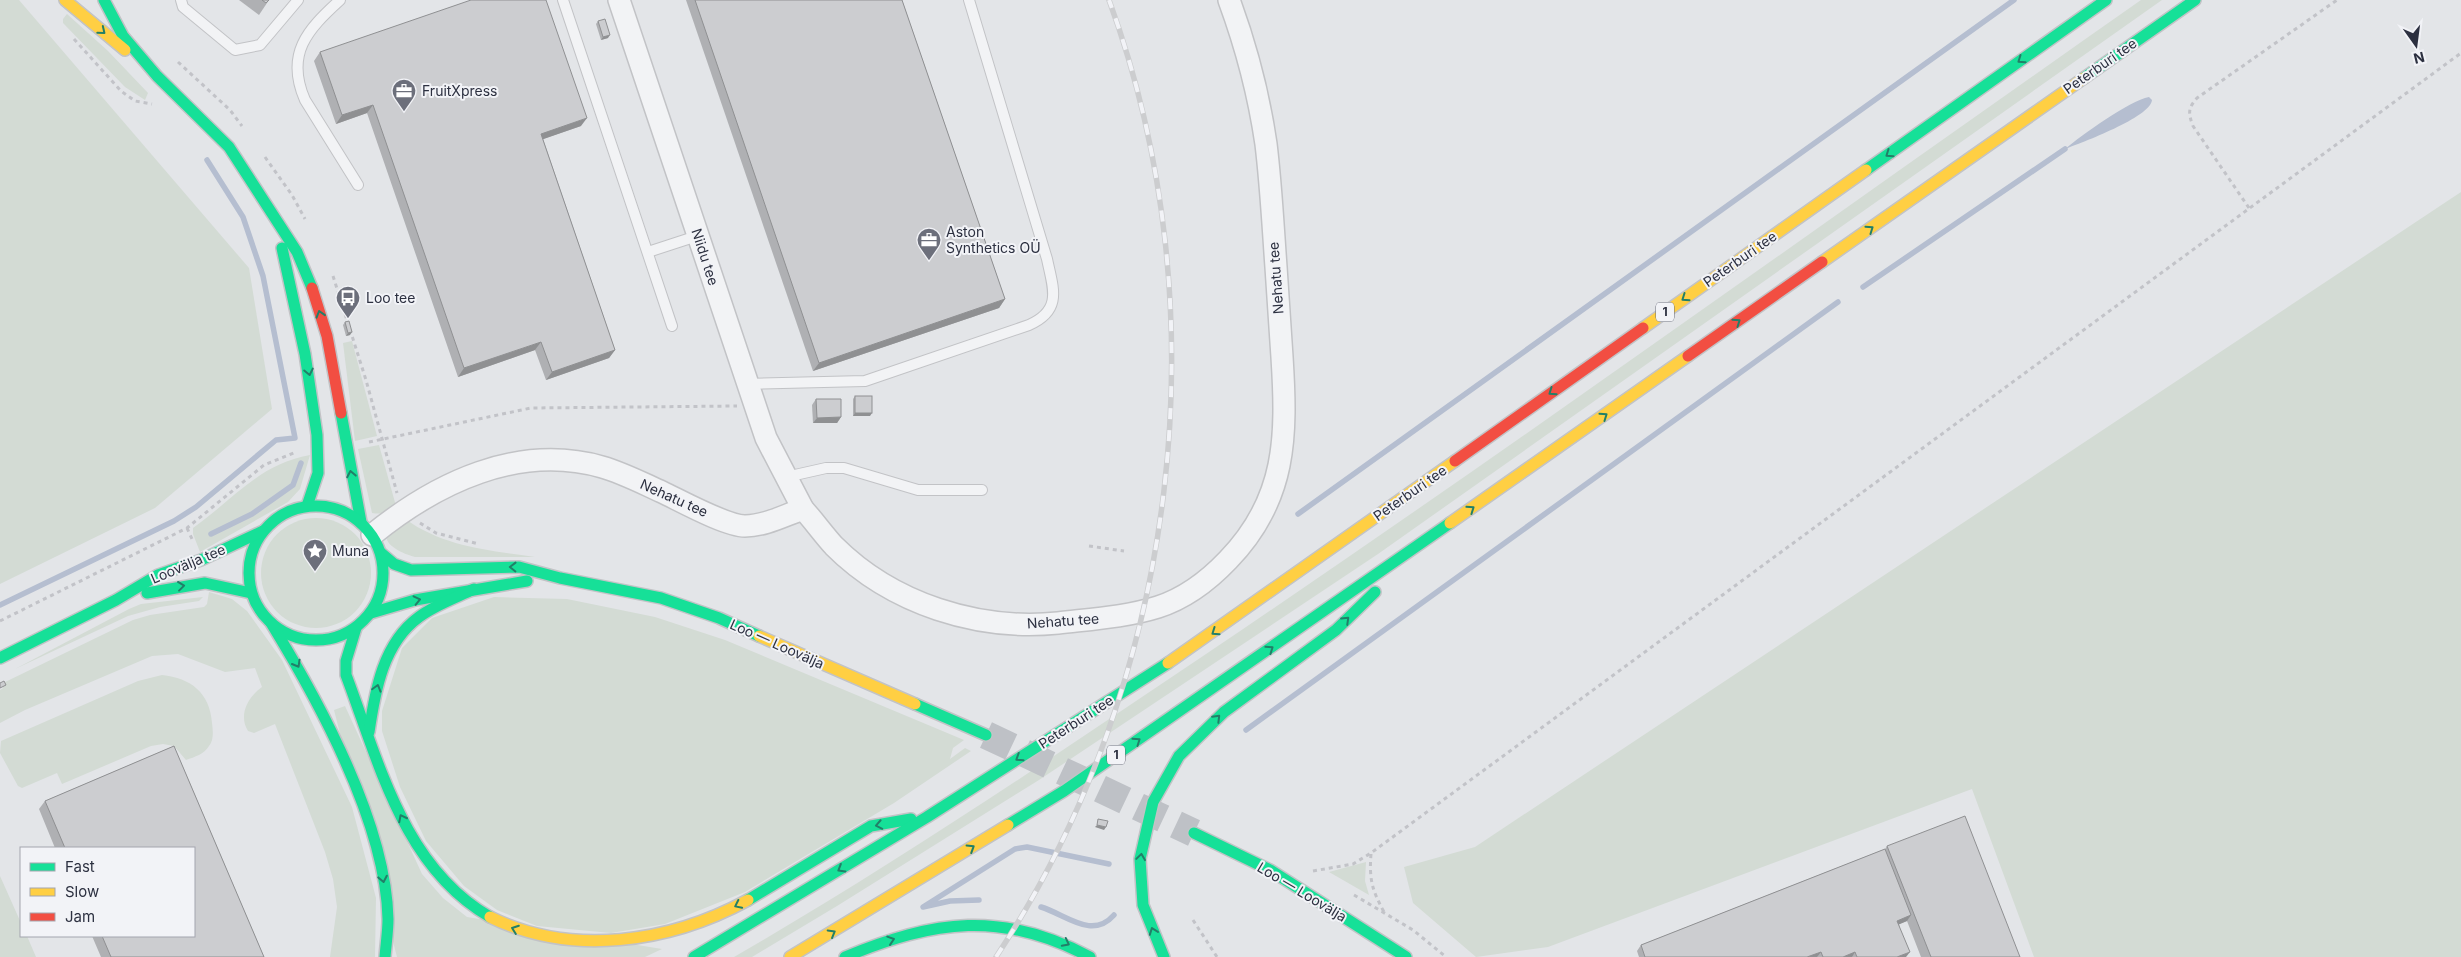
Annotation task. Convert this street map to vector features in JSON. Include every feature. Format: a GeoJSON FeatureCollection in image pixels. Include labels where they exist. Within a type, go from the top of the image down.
{"type":"FeatureCollection","features":[{"type":"Feature","properties":{"kind":"main road"},"geometry":{"type":"LineString","coordinates":[[65,0],[157,76]]}},
{"type":"Feature","properties":{"kind":"main road"},"geometry":{"type":"LineString","coordinates":[[104,0],[123,36],[157,76],[228,147],[297,252],[313,291],[326,336],[371,537],[383,581],[380,595],[371,613],[356,628],[340,636],[313,640],[286,634],[271,623]]}},
{"type":"Feature","properties":{"kind":"main road","name":"Peterburi tee"},"geometry":{"type":"LineString","coordinates":[[694,957],[927,817],[1190,649],[2106,0]]}},
{"type":"Feature","properties":{"kind":"main road","name":"Peterburi tee"},"geometry":{"type":"LineString","coordinates":[[790,957],[1064,791],[1431,537],[2195,0]]}},
{"type":"Feature","properties":{"kind":"main road"},"geometry":{"type":"LineString","coordinates":[[276,222],[311,380],[319,463],[316,482],[307,506]]}},
{"type":"Feature","properties":{"kind":"main road"},"geometry":{"type":"LineString","coordinates":[[371,537],[345,512],[326,506],[307,506],[290,510],[275,519],[263,531],[252,550],[248,572],[252,593],[259,610],[271,623],[298,664],[329,727],[368,820],[379,858],[388,903],[384,957]]}},
{"type":"Feature","properties":{"kind":"main road","name":"Loovälja tee"},"geometry":{"type":"LineString","coordinates":[[0,658],[116,600],[158,575],[200,560],[263,531]]}},
{"type":"Feature","properties":{"kind":"main road","name":"Loo — Loovälja"},"geometry":{"type":"LineString","coordinates":[[371,537],[394,564],[411,570],[519,567],[560,578],[660,598],[719,618],[986,735]]}},
{"type":"Feature","properties":{"kind":"main road"},"geometry":{"type":"LineString","coordinates":[[1164,957],[1143,905],[1140,860],[1153,802],[1180,756],[1224,712],[1336,630],[1431,537]]}},
{"type":"Feature","properties":{"kind":"main road","name":"Loo — Loovälja"},"geometry":{"type":"LineString","coordinates":[[371,613],[415,600],[506,583],[560,578]]}},
{"type":"Feature","properties":{"kind":"main road","name":"Loovälja tee"},"geometry":{"type":"LineString","coordinates":[[116,600],[172,587],[205,583],[252,593]]}},
{"type":"Feature","properties":{"kind":"main road"},"geometry":{"type":"LineString","coordinates":[[369,736],[374,700],[386,656],[405,629],[433,608],[474,589]]}},
{"type":"Feature","properties":{"kind":"main road"},"geometry":{"type":"LineString","coordinates":[[356,628],[346,661],[346,675],[400,817],[423,856],[448,883],[478,910],[504,925],[545,940],[597,945],[665,935],[705,922],[746,901],[872,826],[927,817]]}},
{"type":"Feature","properties":{"kind":"main road","name":"Loo — Loovälja"},"geometry":{"type":"LineString","coordinates":[[1194,833],[1270,870],[1406,957]]}},
{"type":"Feature","properties":{"kind":"main road"},"geometry":{"type":"LineString","coordinates":[[845,957],[919,932],[957,925],[1000,924],[1059,940],[1090,957]]}},
{"type":"Feature","properties":{"kind":"street","name":"Niidu tee"},"geometry":{"type":"LineString","coordinates":[[619,0],[754,406],[766,438],[803,509]]}},
{"type":"Feature","properties":{"kind":"street","name":"Nehatu tee"},"geometry":{"type":"LineString","coordinates":[[371,537],[405,510],[461,478],[503,465],[538,460],[573,462],[602,467],[629,477],[727,522],[745,526],[766,522],[803,509],[835,546],[873,576],[902,595],[937,609],[970,619],[1007,624],[1050,624],[1131,614],[1160,606],[1187,595],[1211,578],[1249,536],[1264,511],[1278,473],[1284,434],[1284,391],[1266,145],[1250,70],[1229,0]]}},
{"type":"Feature","properties":{"kind":"lane"},"geometry":{"type":"LineString","coordinates":[[181,0],[183,7],[235,50],[260,45],[298,0]]}},
{"type":"Feature","properties":{"kind":"lane"},"geometry":{"type":"LineString","coordinates":[[340,0],[307,35],[299,52],[296,68],[304,100],[358,185]]}},
{"type":"Feature","properties":{"kind":"lane"},"geometry":{"type":"LineString","coordinates":[[563,0],[672,326]]}},
{"type":"Feature","properties":{"kind":"lane"},"geometry":{"type":"LineString","coordinates":[[747,384],[865,381],[1029,325],[1041,320],[1051,307],[1055,296],[1047,259],[969,0]]}},
{"type":"Feature","properties":{"kind":"lane"},"geometry":{"type":"LineString","coordinates":[[2061,32],[2089,0]]}},
{"type":"Feature","properties":{"kind":"lane"},"geometry":{"type":"LineString","coordinates":[[648,252],[697,236]]}},
{"type":"Feature","properties":{"kind":"lane"},"geometry":{"type":"LineString","coordinates":[[785,477],[826,468],[844,468],[918,490],[982,490]]}},
{"type":"Feature","properties":{"kind":"path"},"geometry":{"type":"LineString","coordinates":[[2249,208],[2193,126],[2188,114],[2190,106],[2197,98],[2337,0]]}},
{"type":"Feature","properties":{"kind":"path"},"geometry":{"type":"LineString","coordinates":[[71,35],[121,91],[136,101],[152,104],[158,110]]}},
{"type":"Feature","properties":{"kind":"path"},"geometry":{"type":"LineString","coordinates":[[1312,871],[1353,864],[1371,853],[2461,53]]}},
{"type":"Feature","properties":{"kind":"path"},"geometry":{"type":"LineString","coordinates":[[400,503],[383,439],[531,408],[754,406]]}},
{"type":"Feature","properties":{"kind":"path"},"geometry":{"type":"LineString","coordinates":[[0,621],[187,528],[264,465],[292,452],[300,451]]}},
{"type":"Feature","properties":{"kind":"path"},"geometry":{"type":"LineString","coordinates":[[1089,546],[1124,551]]}},
{"type":"Feature","properties":{"kind":"path"},"geometry":{"type":"LineString","coordinates":[[1371,853],[1370,874],[1373,891],[1384,912]]}},
{"type":"Feature","properties":{"kind":"path"},"geometry":{"type":"LineString","coordinates":[[1193,920],[1217,957]]}},
{"type":"Feature","properties":{"kind":"shaded area"},"geometry":{"type":"Polygon","coordinates":[[[0,0],[19,0],[249,268],[272,409],[155,508],[0,584],[0,0]]]}},
{"type":"Feature","properties":{"kind":"shaded area"},"geometry":{"type":"Polygon","coordinates":[[[2141,0],[2162,0],[1378,554],[1039,780],[752,957],[734,957],[915,847],[1209,652],[1560,410],[2141,0]]]}},
{"type":"Feature","properties":{"kind":"shaded area"},"geometry":{"type":"Polygon","coordinates":[[[67,14],[108,51],[148,93],[145,100],[125,87],[63,23],[63,19],[67,14]]]}},
{"type":"Feature","properties":{"kind":"shaded area"},"geometry":{"type":"Polygon","coordinates":[[[2461,192],[2461,957],[2034,957],[1972,789],[1548,947],[1476,957],[1413,903],[1404,867],[1475,847],[2461,192]]]}},
{"type":"Feature","properties":{"kind":"shaded area"},"geometry":{"type":"Polygon","coordinates":[[[352,341],[377,436],[355,441],[343,343],[352,341]]]}},
{"type":"Feature","properties":{"kind":"shaded area"},"geometry":{"type":"Polygon","coordinates":[[[379,445],[396,506],[379,514],[372,513],[358,449],[379,445]]]}},
{"type":"Feature","properties":{"kind":"shaded area"},"geometry":{"type":"Polygon","coordinates":[[[310,455],[300,489],[288,502],[200,552],[193,534],[193,528],[261,474],[276,466],[310,455]]]}},
{"type":"Feature","properties":{"kind":"shaded area"},"geometry":{"type":"Polygon","coordinates":[[[316,518],[337,522],[355,534],[367,552],[371,573],[367,594],[355,612],[337,624],[316,628],[295,624],[277,612],[265,594],[261,573],[265,552],[277,534],[295,522],[316,518]]]}},
{"type":"Feature","properties":{"kind":"shaded area"},"geometry":{"type":"Polygon","coordinates":[[[405,519],[435,536],[467,546],[535,557],[411,556],[394,548],[387,540],[389,531],[405,519]]]}},
{"type":"Feature","properties":{"kind":"shaded area"},"geometry":{"type":"Polygon","coordinates":[[[209,592],[232,599],[247,611],[282,660],[352,807],[376,898],[375,957],[330,957],[337,907],[333,879],[325,852],[275,724],[254,733],[248,731],[245,725],[244,713],[246,707],[252,696],[262,687],[255,668],[225,672],[178,654],[152,656],[25,710],[0,723],[0,690],[3,688],[1,684],[133,620],[150,615],[204,607],[207,604],[209,592]]]}},
{"type":"Feature","properties":{"kind":"shaded area"},"geometry":{"type":"Polygon","coordinates":[[[203,597],[199,601],[160,607],[128,616],[15,669],[141,604],[203,597]]]}},
{"type":"Feature","properties":{"kind":"shaded area"},"geometry":{"type":"Polygon","coordinates":[[[494,597],[567,599],[655,617],[725,640],[964,740],[953,748],[950,759],[965,748],[971,751],[894,803],[745,892],[665,924],[611,933],[537,926],[497,910],[464,886],[426,841],[400,787],[382,731],[382,711],[402,648],[432,618],[494,597]]]}},
{"type":"Feature","properties":{"kind":"shaded area"},"geometry":{"type":"Polygon","coordinates":[[[162,675],[182,680],[203,695],[210,712],[213,735],[211,744],[205,751],[186,760],[174,746],[163,744],[151,746],[62,784],[57,773],[22,788],[18,786],[0,753],[1,741],[138,681],[162,675]]]}},
{"type":"Feature","properties":{"kind":"shaded area"},"geometry":{"type":"Polygon","coordinates":[[[345,706],[422,874],[443,898],[467,917],[662,949],[645,957],[397,957],[334,710],[345,706]]]}},
{"type":"Feature","properties":{"kind":"shaded area"},"geometry":{"type":"Polygon","coordinates":[[[1366,862],[1365,881],[1369,895],[1329,872],[1366,862]]]}},
{"type":"Feature","properties":{"kind":"shaded area"},"geometry":{"type":"Polygon","coordinates":[[[0,876],[20,921],[20,937],[27,937],[36,957],[0,957],[0,876]]]}},
{"type":"Feature","properties":{"kind":"water"},"geometry":{"type":"Polygon","coordinates":[[[2149,97],[2152,100],[2149,107],[2140,114],[2114,129],[2065,149],[2118,112],[2149,97]]]}},
{"type":"Feature","properties":{"kind":"building"},"geometry":{"type":"Polygon","coordinates":[[[471,0],[546,0],[587,118],[541,134],[615,350],[552,372],[541,342],[464,368],[373,105],[342,115],[320,52],[471,0]]]}},
{"type":"Feature","properties":{"kind":"building"},"geometry":{"type":"Polygon","coordinates":[[[695,0],[902,0],[1005,299],[819,363],[695,0]]]}},
{"type":"Feature","properties":{"kind":"building"},"geometry":{"type":"Polygon","coordinates":[[[605,19],[610,35],[603,37],[598,21],[605,19]]]}},
{"type":"Feature","properties":{"kind":"building"},"geometry":{"type":"Polygon","coordinates":[[[349,321],[352,332],[348,333],[345,322],[349,321]]]}},
{"type":"Feature","properties":{"kind":"building"},"geometry":{"type":"Polygon","coordinates":[[[855,396],[872,396],[872,413],[855,413],[855,396]]]}},
{"type":"Feature","properties":{"kind":"building"},"geometry":{"type":"Polygon","coordinates":[[[816,399],[841,399],[841,417],[817,418],[816,399]]]}},
{"type":"Feature","properties":{"kind":"building"},"geometry":{"type":"Polygon","coordinates":[[[4,681],[6,685],[0,688],[0,683],[4,681]]]}},
{"type":"Feature","properties":{"kind":"building"},"geometry":{"type":"Polygon","coordinates":[[[174,746],[264,957],[111,957],[102,937],[195,937],[195,847],[65,847],[45,801],[174,746]]]}},
{"type":"Feature","properties":{"kind":"building"},"geometry":{"type":"Polygon","coordinates":[[[1965,816],[2020,957],[1931,957],[1887,846],[1965,816]]]}},
{"type":"Feature","properties":{"kind":"building"},"geometry":{"type":"Polygon","coordinates":[[[1098,819],[1108,821],[1106,827],[1097,825],[1098,819]]]}},
{"type":"Feature","properties":{"kind":"building"},"geometry":{"type":"Polygon","coordinates":[[[1885,849],[1911,915],[1897,921],[1910,952],[1897,957],[1857,957],[1855,952],[1843,957],[1823,957],[1821,952],[1807,957],[1645,957],[1641,945],[1885,849]]]}},
{"type":"Feature","properties":{"kind":"waterway"},"geometry":{"type":"LineString","coordinates":[[1298,514],[2014,0]]}},
{"type":"Feature","properties":{"kind":"waterway"},"geometry":{"type":"LineString","coordinates":[[1863,287],[2065,149]]}},
{"type":"Feature","properties":{"kind":"waterway"},"geometry":{"type":"LineString","coordinates":[[0,605],[174,521],[196,507],[276,440],[295,438],[263,276],[243,217],[207,160]]}},
{"type":"Feature","properties":{"kind":"waterway"},"geometry":{"type":"LineString","coordinates":[[1246,730],[1838,302]]}},
{"type":"Feature","properties":{"kind":"waterway"},"geometry":{"type":"LineString","coordinates":[[211,534],[252,514],[293,485],[301,463]]}},
{"type":"Feature","properties":{"kind":"waterway"},"geometry":{"type":"LineString","coordinates":[[979,900],[950,901],[923,907],[1015,849],[1027,847],[1109,864]]}},
{"type":"Feature","properties":{"kind":"waterway"},"geometry":{"type":"LineString","coordinates":[[1041,907],[1088,926],[1106,922],[1114,915]]}},
{"type":"Feature","properties":{"kind":"tunnel"},"geometry":{"type":"LineString","coordinates":[[986,735],[1194,833]]}},
{"type":"Feature","properties":{"kind":"railway"},"geometry":{"type":"LineString","coordinates":[[996,957],[1058,849],[1107,734],[1142,614],[1164,491],[1172,366],[1165,242],[1144,119],[1109,0]]}},
{"type":"Feature","properties":{"kind":"traffic: fast"},"geometry":{"type":"LineString","coordinates":[[104,0],[123,36],[157,76],[229,147],[297,252],[312,288]]}},
{"type":"Feature","properties":{"kind":"traffic: fast"},"geometry":{"type":"LineString","coordinates":[[1866,170],[2106,0]]}},
{"type":"Feature","properties":{"kind":"traffic: fast"},"geometry":{"type":"LineString","coordinates":[[2084,78],[2195,0]]}},
{"type":"Feature","properties":{"kind":"traffic: fast"},"geometry":{"type":"LineString","coordinates":[[282,248],[305,354],[317,435],[318,473],[307,506]]}},
{"type":"Feature","properties":{"kind":"traffic: fast"},"geometry":{"type":"LineString","coordinates":[[341,413],[361,522]]}},
{"type":"Feature","properties":{"kind":"traffic: fast"},"geometry":{"type":"LineString","coordinates":[[316,506],[342,511],[364,525],[378,547],[383,573],[378,599],[364,621],[342,635],[316,640],[290,635],[268,621],[254,599],[249,573],[254,547],[268,525],[290,511],[316,506]]}},
{"type":"Feature","properties":{"kind":"traffic: fast"},"geometry":{"type":"LineString","coordinates":[[1008,825],[1064,791],[1450,523]]}},
{"type":"Feature","properties":{"kind":"traffic: fast"},"geometry":{"type":"LineString","coordinates":[[0,658],[116,600],[158,575],[201,560],[263,531]]}},
{"type":"Feature","properties":{"kind":"traffic: fast"},"geometry":{"type":"LineString","coordinates":[[381,553],[394,564],[411,570],[519,567],[560,578],[661,598],[719,618],[759,636]]}},
{"type":"Feature","properties":{"kind":"traffic: fast"},"geometry":{"type":"LineString","coordinates":[[371,613],[415,600],[527,581]]}},
{"type":"Feature","properties":{"kind":"traffic: fast"},"geometry":{"type":"LineString","coordinates":[[147,593],[205,583],[251,593]]}},
{"type":"Feature","properties":{"kind":"traffic: fast"},"geometry":{"type":"LineString","coordinates":[[369,732],[378,684],[389,654],[397,640],[407,628],[425,613],[474,589]]}},
{"type":"Feature","properties":{"kind":"traffic: fast"},"geometry":{"type":"LineString","coordinates":[[1164,957],[1143,905],[1140,859],[1153,802],[1179,756],[1224,712],[1336,630],[1375,592]]}},
{"type":"Feature","properties":{"kind":"traffic: fast"},"geometry":{"type":"LineString","coordinates":[[271,623],[329,727],[363,805],[376,844],[384,882],[388,919],[385,957]]}},
{"type":"Feature","properties":{"kind":"traffic: fast"},"geometry":{"type":"LineString","coordinates":[[356,628],[346,661],[346,675],[383,777],[398,810],[415,841],[435,870],[460,896],[490,917]]}},
{"type":"Feature","properties":{"kind":"traffic: fast"},"geometry":{"type":"LineString","coordinates":[[694,957],[927,817],[1168,663]]}},
{"type":"Feature","properties":{"kind":"traffic: fast"},"geometry":{"type":"LineString","coordinates":[[915,704],[986,735]]}},
{"type":"Feature","properties":{"kind":"traffic: fast"},"geometry":{"type":"LineString","coordinates":[[748,900],[871,826],[911,819]]}},
{"type":"Feature","properties":{"kind":"traffic: fast"},"geometry":{"type":"LineString","coordinates":[[1194,833],[1270,870],[1406,957]]}},
{"type":"Feature","properties":{"kind":"traffic: fast"},"geometry":{"type":"LineString","coordinates":[[845,957],[878,944],[909,935],[939,928],[968,926],[997,927],[1027,932],[1058,942],[1090,957]]}},
{"type":"Feature","properties":{"kind":"traffic: slow"},"geometry":{"type":"LineString","coordinates":[[65,0],[125,50]]}},
{"type":"Feature","properties":{"kind":"traffic: slow"},"geometry":{"type":"LineString","coordinates":[[1822,262],[2084,78]]}},
{"type":"Feature","properties":{"kind":"traffic: slow"},"geometry":{"type":"LineString","coordinates":[[1643,328],[1866,170]]}},
{"type":"Feature","properties":{"kind":"traffic: slow"},"geometry":{"type":"LineString","coordinates":[[1450,523],[1688,356]]}},
{"type":"Feature","properties":{"kind":"traffic: slow"},"geometry":{"type":"LineString","coordinates":[[1168,663],[1455,461]]}},
{"type":"Feature","properties":{"kind":"traffic: slow"},"geometry":{"type":"LineString","coordinates":[[759,636],[915,704]]}},
{"type":"Feature","properties":{"kind":"traffic: slow"},"geometry":{"type":"LineString","coordinates":[[790,957],[1008,825]]}},
{"type":"Feature","properties":{"kind":"traffic: slow"},"geometry":{"type":"LineString","coordinates":[[490,917],[521,930],[553,937],[586,941],[620,940],[653,935],[686,926],[718,915],[748,900]]}},
{"type":"Feature","properties":{"kind":"traffic: jam"},"geometry":{"type":"LineString","coordinates":[[1688,356],[1822,262]]}},
{"type":"Feature","properties":{"kind":"traffic: jam"},"geometry":{"type":"LineString","coordinates":[[312,288],[327,336],[341,413]]}},
{"type":"Feature","properties":{"kind":"traffic: jam"},"geometry":{"type":"LineString","coordinates":[[1455,461],[1643,328]]}},
{"type":"Feature","properties":{"kind":"place","name":"FruitXpress"},"geometry":{"type":"Point","coordinates":[404,112]}},
{"type":"Feature","properties":{"kind":"place","name":"Aston Synthetics OÜ"},"geometry":{"type":"Point","coordinates":[929,261]}},
{"type":"Feature","properties":{"kind":"place","name":"Loo tee"},"geometry":{"type":"Point","coordinates":[348,319]}},
{"type":"Feature","properties":{"kind":"place","name":"Muna"},"geometry":{"type":"Point","coordinates":[315,572]}}]}
